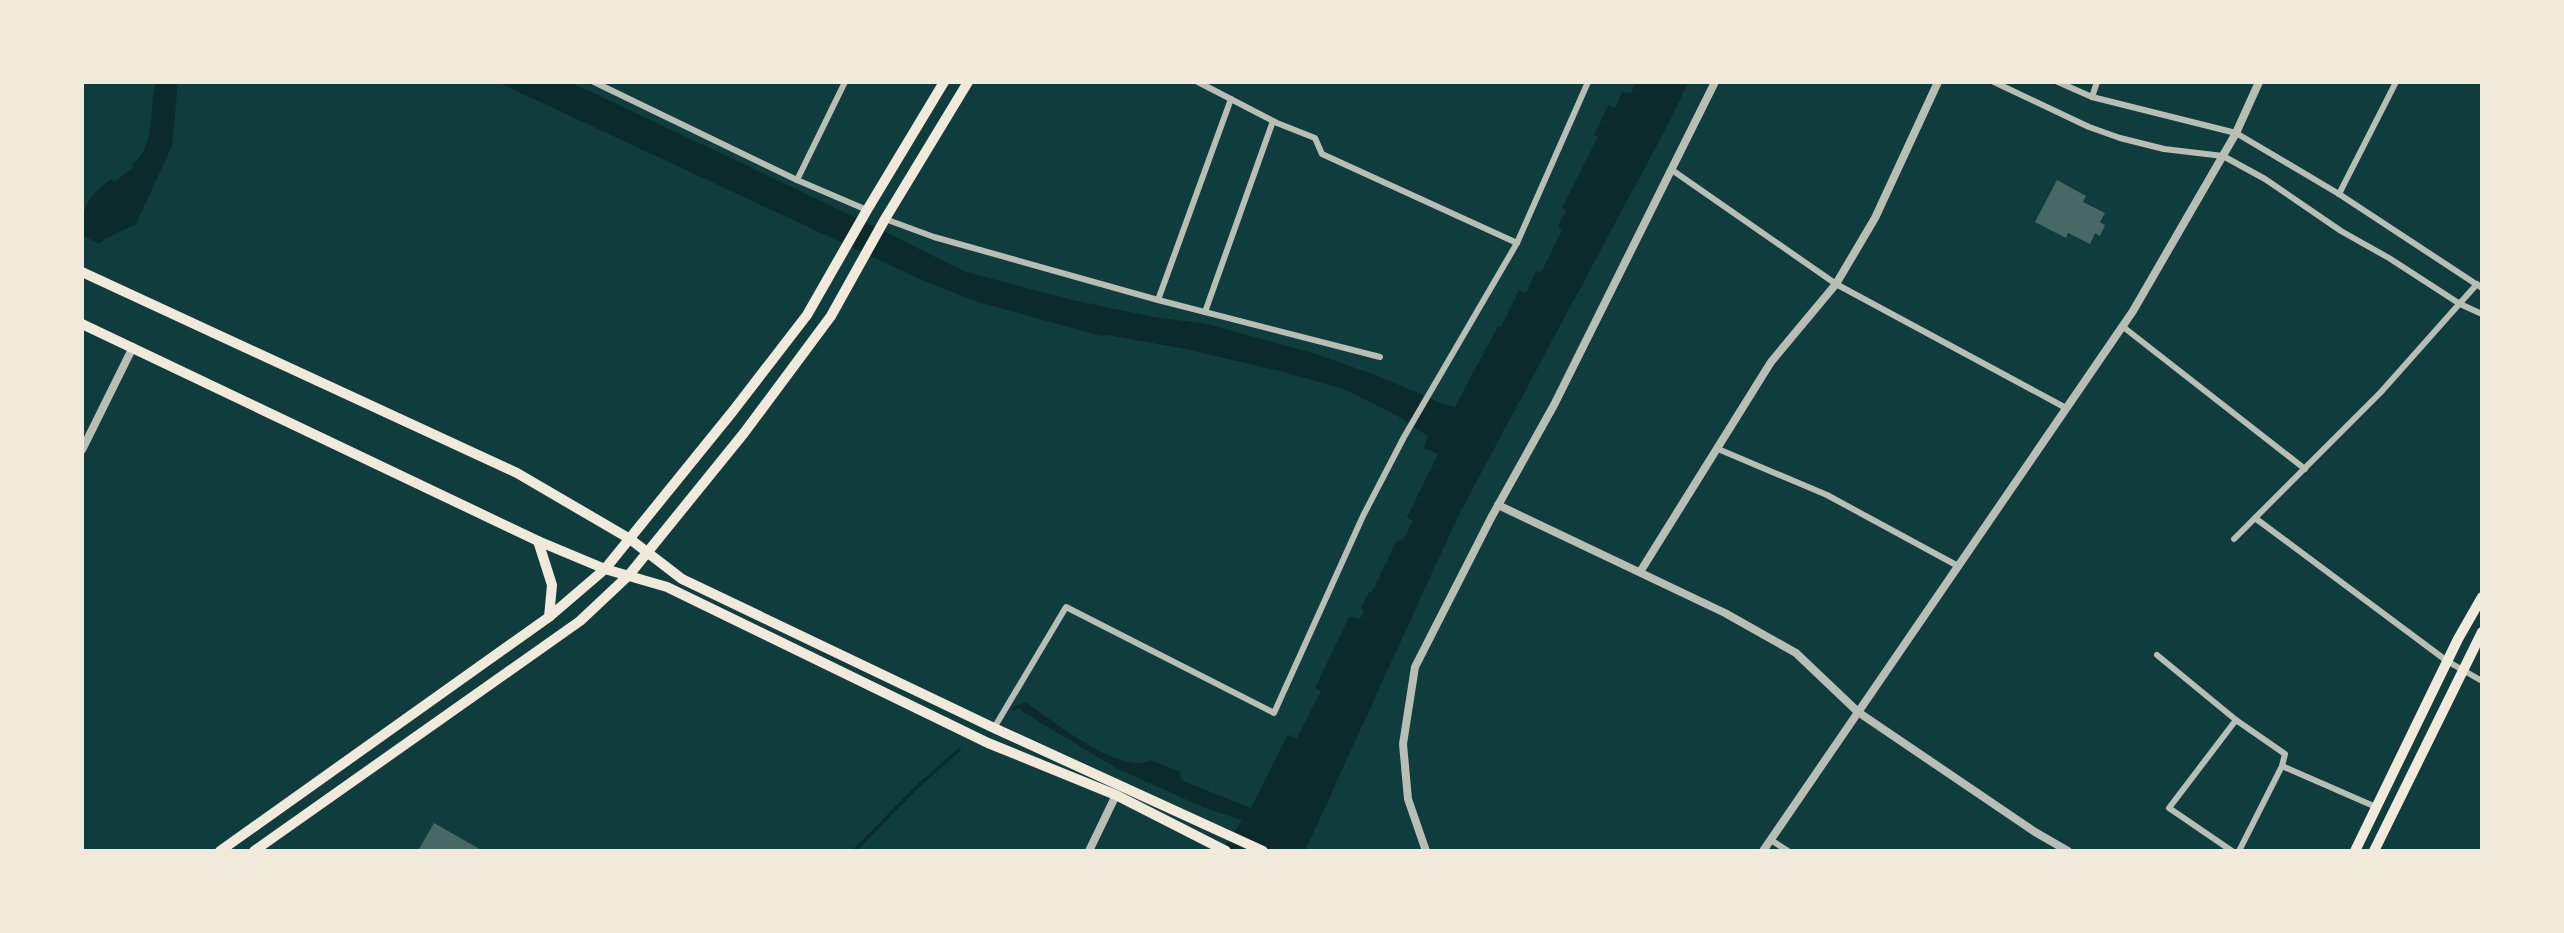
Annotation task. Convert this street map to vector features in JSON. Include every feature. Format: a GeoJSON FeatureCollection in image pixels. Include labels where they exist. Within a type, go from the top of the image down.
{"type":"FeatureCollection","features":[{"type":"Feature","properties":{"kind":"main road"},"geometry":{"type":"LineString","coordinates":[[220,851],[549,617],[606,569],[807,315],[944,82]]}},
{"type":"Feature","properties":{"kind":"main road"},"geometry":{"type":"LineString","coordinates":[[254,851],[580,621],[629,575],[744,433],[831,316],[883,223],[968,82]]}},
{"type":"Feature","properties":{"kind":"main road"},"geometry":{"type":"LineString","coordinates":[[82,272],[517,473],[630,539],[682,579],[994,728],[1263,851]]}},
{"type":"Feature","properties":{"kind":"main road"},"geometry":{"type":"LineString","coordinates":[[82,324],[538,541],[606,569],[667,587],[988,743],[1116,795],[1226,851]]}},
{"type":"Feature","properties":{"kind":"main road"},"geometry":{"type":"LineString","coordinates":[[538,541],[552,585],[549,617]]}},
{"type":"Feature","properties":{"kind":"main road"},"geometry":{"type":"LineString","coordinates":[[2355,851],[2447,661],[2482,597]]}},
{"type":"Feature","properties":{"kind":"main road"},"geometry":{"type":"LineString","coordinates":[[2374,851],[2482,632]]}},
{"type":"Feature","properties":{"kind":"street"},"geometry":{"type":"LineString","coordinates":[[594,82],[864,214]]}},
{"type":"Feature","properties":{"kind":"street"},"geometry":{"type":"LineString","coordinates":[[797,180],[845,82]]}},
{"type":"Feature","properties":{"kind":"street"},"geometry":{"type":"LineString","coordinates":[[1199,82],[1273,121],[1315,138],[1322,154],[1517,243]]}},
{"type":"Feature","properties":{"kind":"street"},"geometry":{"type":"LineString","coordinates":[[994,728],[1066,607],[1273,713],[1363,516],[1404,438],[1517,243],[1588,82]]}},
{"type":"Feature","properties":{"kind":"street"},"geometry":{"type":"LineString","coordinates":[[1426,851],[1408,799],[1403,744],[1415,667],[1498,505],[1555,405],[1715,82]]}},
{"type":"Feature","properties":{"kind":"street"},"geometry":{"type":"LineString","coordinates":[[1640,572],[1771,362],[1836,284],[1875,218],[1938,82]]}},
{"type":"Feature","properties":{"kind":"street"},"geometry":{"type":"LineString","coordinates":[[1994,82],[2089,127],[2120,138],[2164,149],[2223,156],[2265,179],[2341,231],[2460,304],[2482,314]]}},
{"type":"Feature","properties":{"kind":"street"},"geometry":{"type":"LineString","coordinates":[[2058,82],[2092,97],[2236,133],[2339,194],[2479,286],[2381,392],[2234,539]]}},
{"type":"Feature","properties":{"kind":"street"},"geometry":{"type":"LineString","coordinates":[[2092,97],[2097,82]]}},
{"type":"Feature","properties":{"kind":"street"},"geometry":{"type":"LineString","coordinates":[[1763,851],[2122,326],[2236,133],[2259,82]]}},
{"type":"Feature","properties":{"kind":"street"},"geometry":{"type":"LineString","coordinates":[[2339,194],[2396,82]]}},
{"type":"Feature","properties":{"kind":"street"},"geometry":{"type":"LineString","coordinates":[[1158,300],[1231,99]]}},
{"type":"Feature","properties":{"kind":"street"},"geometry":{"type":"LineString","coordinates":[[1205,312],[1273,121]]}},
{"type":"Feature","properties":{"kind":"street"},"geometry":{"type":"LineString","coordinates":[[1672,170],[1836,284],[2066,408]]}},
{"type":"Feature","properties":{"kind":"street"},"geometry":{"type":"LineString","coordinates":[[883,223],[1158,300],[1380,357]]}},
{"type":"Feature","properties":{"kind":"street"},"geometry":{"type":"LineString","coordinates":[[2122,326],[2305,469]]}},
{"type":"Feature","properties":{"kind":"street"},"geometry":{"type":"LineString","coordinates":[[82,450],[132,347]]}},
{"type":"Feature","properties":{"kind":"street"},"geometry":{"type":"LineString","coordinates":[[1718,449],[1826,495],[1958,566]]}},
{"type":"Feature","properties":{"kind":"street"},"geometry":{"type":"LineString","coordinates":[[1498,505],[1725,612],[1796,653],[1858,712],[2035,832],[2068,851]]}},
{"type":"Feature","properties":{"kind":"street"},"geometry":{"type":"LineString","coordinates":[[2255,518],[2447,661],[2482,681]]}},
{"type":"Feature","properties":{"kind":"street"},"geometry":{"type":"LineString","coordinates":[[2157,655],[2236,720],[2285,754],[2282,766],[2239,851]]}},
{"type":"Feature","properties":{"kind":"street"},"geometry":{"type":"LineString","coordinates":[[2232,851],[2169,808],[2236,720]]}},
{"type":"Feature","properties":{"kind":"street"},"geometry":{"type":"LineString","coordinates":[[2282,766],[2376,807]]}},
{"type":"Feature","properties":{"kind":"street"},"geometry":{"type":"LineString","coordinates":[[1089,851],[1116,795]]}},
{"type":"Feature","properties":{"kind":"street"},"geometry":{"type":"LineString","coordinates":[[1771,840],[1788,851]]}},
{"type":"Feature","properties":{"kind":"water"},"geometry":{"type":"Polygon","coordinates":[[[156,82],[178,82],[172,146],[136,224],[99,244],[82,235],[85,209],[103,185],[111,179],[114,182],[134,167],[132,164],[140,156],[148,137],[156,82]]]}},
{"type":"Feature","properties":{"kind":"water"},"geometry":{"type":"Polygon","coordinates":[[[497,82],[570,82],[966,272],[1072,300],[1154,317],[1207,324],[1313,353],[1455,407],[1519,290],[1526,293],[1536,271],[1541,273],[1562,230],[1558,227],[1566,211],[1562,208],[1598,137],[1594,135],[1608,105],[1615,108],[1622,92],[1631,93],[1636,82],[1688,82],[1672,117],[1458,516],[1305,851],[1222,851],[1242,820],[1205,808],[1116,768],[1023,712],[1019,706],[1025,702],[1105,754],[1138,763],[1151,760],[1180,772],[1181,780],[1251,808],[1288,735],[1297,738],[1321,691],[1315,688],[1349,617],[1360,619],[1364,610],[1361,608],[1369,592],[1372,592],[1397,541],[1403,540],[1413,521],[1407,517],[1438,454],[1424,448],[1428,436],[1396,415],[1344,389],[1186,349],[1101,336],[975,301],[922,280],[497,82]]]}},
{"type":"Feature","properties":{"kind":"building"},"geometry":{"type":"Polygon","coordinates":[[[2057,180],[2086,196],[2083,202],[2105,213],[2100,222],[2105,225],[2100,236],[2095,233],[2090,244],[2068,233],[2066,238],[2035,222],[2057,180]]]}},
{"type":"Feature","properties":{"kind":"building"},"geometry":{"type":"Polygon","coordinates":[[[434,823],[483,851],[418,851],[434,823]]]}},
{"type":"Feature","properties":{"kind":"waterway"},"geometry":{"type":"LineString","coordinates":[[1014,709],[1019,706],[1024,708]]}},
{"type":"Feature","properties":{"kind":"waterway"},"geometry":{"type":"LineString","coordinates":[[854,851],[919,785],[959,750]]}}]}
